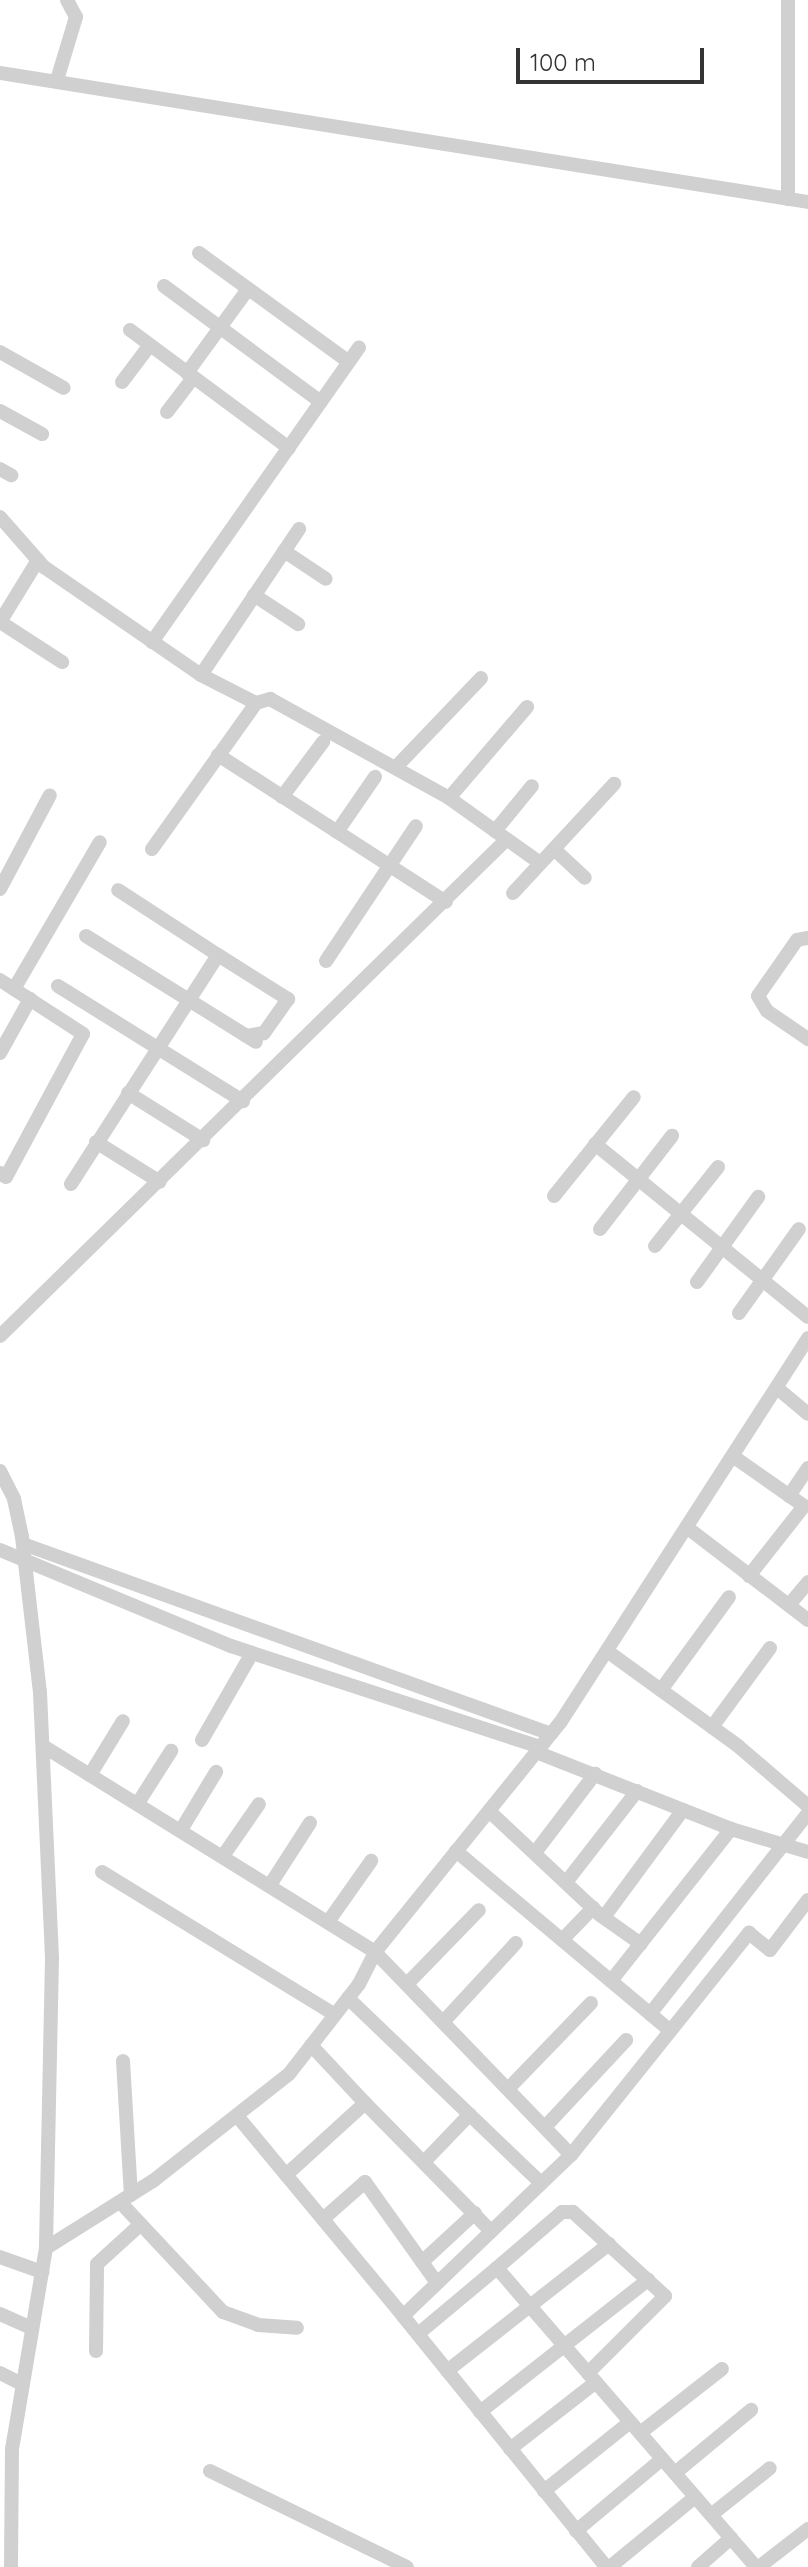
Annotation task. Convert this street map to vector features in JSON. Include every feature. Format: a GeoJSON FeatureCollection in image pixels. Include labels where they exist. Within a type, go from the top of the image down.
{"type":"FeatureCollection","features":[{"type":"Feature","properties":{"kind":"street"},"geometry":{"type":"LineString","coordinates":[[57,80],[76,17],[67,0]]}},
{"type":"Feature","properties":{"kind":"street"},"geometry":{"type":"LineString","coordinates":[[788,0],[788,199]]}},
{"type":"Feature","properties":{"kind":"street"},"geometry":{"type":"LineString","coordinates":[[0,73],[808,202]]}},
{"type":"Feature","properties":{"kind":"street"},"geometry":{"type":"LineString","coordinates":[[199,253],[349,362]]}},
{"type":"Feature","properties":{"kind":"street"},"geometry":{"type":"LineString","coordinates":[[164,286],[321,402]]}},
{"type":"Feature","properties":{"kind":"street"},"geometry":{"type":"LineString","coordinates":[[167,412],[220,327],[248,289]]}},
{"type":"Feature","properties":{"kind":"street"},"geometry":{"type":"LineString","coordinates":[[130,330],[289,448]]}},
{"type":"Feature","properties":{"kind":"street"},"geometry":{"type":"LineString","coordinates":[[122,382],[150,345]]}},
{"type":"Feature","properties":{"kind":"street"},"geometry":{"type":"LineString","coordinates":[[152,642],[359,347]]}},
{"type":"Feature","properties":{"kind":"street"},"geometry":{"type":"LineString","coordinates":[[0,352],[64,388]]}},
{"type":"Feature","properties":{"kind":"street"},"geometry":{"type":"LineString","coordinates":[[0,411],[42,434]]}},
{"type":"Feature","properties":{"kind":"street"},"geometry":{"type":"LineString","coordinates":[[0,517],[38,560],[201,675],[256,703]]}},
{"type":"Feature","properties":{"kind":"street"},"geometry":{"type":"LineString","coordinates":[[201,675],[299,529]]}},
{"type":"Feature","properties":{"kind":"street"},"geometry":{"type":"LineString","coordinates":[[284,551],[326,579]]}},
{"type":"Feature","properties":{"kind":"street"},"geometry":{"type":"LineString","coordinates":[[38,560],[0,622],[62,662]]}},
{"type":"Feature","properties":{"kind":"street"},"geometry":{"type":"LineString","coordinates":[[254,595],[298,624]]}},
{"type":"Feature","properties":{"kind":"street"},"geometry":{"type":"LineString","coordinates":[[396,767],[481,678]]}},
{"type":"Feature","properties":{"kind":"street"},"geometry":{"type":"LineString","coordinates":[[152,849],[256,703],[270,699],[449,798],[540,863]]}},
{"type":"Feature","properties":{"kind":"street"},"geometry":{"type":"LineString","coordinates":[[449,798],[527,707]]}},
{"type":"Feature","properties":{"kind":"street"},"geometry":{"type":"LineString","coordinates":[[282,797],[323,742]]}},
{"type":"Feature","properties":{"kind":"street"},"geometry":{"type":"LineString","coordinates":[[218,755],[446,902]]}},
{"type":"Feature","properties":{"kind":"street"},"geometry":{"type":"LineString","coordinates":[[337,832],[375,777]]}},
{"type":"Feature","properties":{"kind":"street"},"geometry":{"type":"LineString","coordinates":[[513,893],[614,784]]}},
{"type":"Feature","properties":{"kind":"street"},"geometry":{"type":"LineString","coordinates":[[0,1336],[446,902],[504,838],[532,786]]}},
{"type":"Feature","properties":{"kind":"street"},"geometry":{"type":"LineString","coordinates":[[0,889],[50,795]]}},
{"type":"Feature","properties":{"kind":"street"},"geometry":{"type":"LineString","coordinates":[[326,961],[416,826]]}},
{"type":"Feature","properties":{"kind":"street"},"geometry":{"type":"LineString","coordinates":[[14,989],[100,842]]}},
{"type":"Feature","properties":{"kind":"street"},"geometry":{"type":"LineString","coordinates":[[554,849],[585,878]]}},
{"type":"Feature","properties":{"kind":"street"},"geometry":{"type":"LineString","coordinates":[[86,936],[187,1003],[251,1039],[264,1033],[288,999],[118,890]]}},
{"type":"Feature","properties":{"kind":"street"},"geometry":{"type":"LineString","coordinates":[[808,938],[797,940],[758,996],[767,1011],[808,1039]]}},
{"type":"Feature","properties":{"kind":"street"},"geometry":{"type":"LineString","coordinates":[[71,1184],[218,955]]}},
{"type":"Feature","properties":{"kind":"street"},"geometry":{"type":"LineString","coordinates":[[0,980],[83,1034],[6,1177],[0,1173]]}},
{"type":"Feature","properties":{"kind":"street"},"geometry":{"type":"LineString","coordinates":[[58,986],[243,1101]]}},
{"type":"Feature","properties":{"kind":"street"},"geometry":{"type":"LineString","coordinates":[[0,1053],[30,999]]}},
{"type":"Feature","properties":{"kind":"street"},"geometry":{"type":"LineString","coordinates":[[128,1093],[203,1140]]}},
{"type":"Feature","properties":{"kind":"street"},"geometry":{"type":"LineString","coordinates":[[554,1196],[634,1097]]}},
{"type":"Feature","properties":{"kind":"street"},"geometry":{"type":"LineString","coordinates":[[600,1229],[672,1136]]}},
{"type":"Feature","properties":{"kind":"street"},"geometry":{"type":"LineString","coordinates":[[96,1142],[160,1182]]}},
{"type":"Feature","properties":{"kind":"street"},"geometry":{"type":"LineString","coordinates":[[595,1144],[808,1317]]}},
{"type":"Feature","properties":{"kind":"street"},"geometry":{"type":"LineString","coordinates":[[655,1246],[718,1167]]}},
{"type":"Feature","properties":{"kind":"street"},"geometry":{"type":"LineString","coordinates":[[697,1282],[758,1197]]}},
{"type":"Feature","properties":{"kind":"street"},"geometry":{"type":"LineString","coordinates":[[739,1313],[799,1229]]}},
{"type":"Feature","properties":{"kind":"street"},"geometry":{"type":"LineString","coordinates":[[46,2248],[126,2198],[238,2117],[289,2074],[348,1998],[375,1952],[551,1734],[689,1529],[808,1338]]}},
{"type":"Feature","properties":{"kind":"street"},"geometry":{"type":"LineString","coordinates":[[777,1388],[808,1414]]}},
{"type":"Feature","properties":{"kind":"street"},"geometry":{"type":"LineString","coordinates":[[734,1457],[806,1507],[749,1576]]}},
{"type":"Feature","properties":{"kind":"street"},"geometry":{"type":"LineString","coordinates":[[789,1496],[808,1468]]}},
{"type":"Feature","properties":{"kind":"street"},"geometry":{"type":"LineString","coordinates":[[0,1471],[14,1499],[24,1550],[43,1746],[53,1980],[46,2248],[22,2384],[8,2511],[11,2567]]}},
{"type":"Feature","properties":{"kind":"street"},"geometry":{"type":"LineString","coordinates":[[689,1529],[808,1620]]}},
{"type":"Feature","properties":{"kind":"street"},"geometry":{"type":"LineString","coordinates":[[0,1550],[24,1550],[551,1734]]}},
{"type":"Feature","properties":{"kind":"street"},"geometry":{"type":"LineString","coordinates":[[24,1550],[98,1592],[252,1653],[538,1750],[731,1829],[808,1852]]}},
{"type":"Feature","properties":{"kind":"street"},"geometry":{"type":"LineString","coordinates":[[789,1605],[808,1582]]}},
{"type":"Feature","properties":{"kind":"street"},"geometry":{"type":"LineString","coordinates":[[661,1690],[729,1597]]}},
{"type":"Feature","properties":{"kind":"street"},"geometry":{"type":"LineString","coordinates":[[712,1727],[770,1648]]}},
{"type":"Feature","properties":{"kind":"street"},"geometry":{"type":"LineString","coordinates":[[607,1651],[712,1727],[808,1806]]}},
{"type":"Feature","properties":{"kind":"street"},"geometry":{"type":"LineString","coordinates":[[202,1740],[252,1653]]}},
{"type":"Feature","properties":{"kind":"street"},"geometry":{"type":"LineString","coordinates":[[90,1775],[123,1721]]}},
{"type":"Feature","properties":{"kind":"street"},"geometry":{"type":"LineString","coordinates":[[43,1746],[375,1952],[571,2155]]}},
{"type":"Feature","properties":{"kind":"street"},"geometry":{"type":"LineString","coordinates":[[138,1803],[171,1751]]}},
{"type":"Feature","properties":{"kind":"street"},"geometry":{"type":"LineString","coordinates":[[181,1830],[216,1772]]}},
{"type":"Feature","properties":{"kind":"street"},"geometry":{"type":"LineString","coordinates":[[537,1850],[595,1774]]}},
{"type":"Feature","properties":{"kind":"street"},"geometry":{"type":"LineString","coordinates":[[567,1881],[637,1791]]}},
{"type":"Feature","properties":{"kind":"street"},"geometry":{"type":"LineString","coordinates":[[223,1856],[259,1804]]}},
{"type":"Feature","properties":{"kind":"street"},"geometry":{"type":"LineString","coordinates":[[562,1940],[598,1913],[683,1810]]}},
{"type":"Feature","properties":{"kind":"street"},"geometry":{"type":"LineString","coordinates":[[489,1811],[537,1850],[598,1913],[641,1944]]}},
{"type":"Feature","properties":{"kind":"street"},"geometry":{"type":"LineString","coordinates":[[650,2014],[808,1813]]}},
{"type":"Feature","properties":{"kind":"street"},"geometry":{"type":"LineString","coordinates":[[270,1885],[310,1823]]}},
{"type":"Feature","properties":{"kind":"street"},"geometry":{"type":"LineString","coordinates":[[611,1981],[731,1829]]}},
{"type":"Feature","properties":{"kind":"street"},"geometry":{"type":"LineString","coordinates":[[456,1851],[669,2030]]}},
{"type":"Feature","properties":{"kind":"street"},"geometry":{"type":"LineString","coordinates":[[328,1922],[371,1861]]}},
{"type":"Feature","properties":{"kind":"street"},"geometry":{"type":"LineString","coordinates":[[102,1872],[335,2015]]}},
{"type":"Feature","properties":{"kind":"street"},"geometry":{"type":"LineString","coordinates":[[403,2316],[571,2155],[749,1933],[770,1950],[808,1900]]}},
{"type":"Feature","properties":{"kind":"street"},"geometry":{"type":"LineString","coordinates":[[407,1984],[479,1910]]}},
{"type":"Feature","properties":{"kind":"street"},"geometry":{"type":"LineString","coordinates":[[444,2021],[516,1943]]}},
{"type":"Feature","properties":{"kind":"street"},"geometry":{"type":"LineString","coordinates":[[348,1998],[541,2183]]}},
{"type":"Feature","properties":{"kind":"street"},"geometry":{"type":"LineString","coordinates":[[509,2088],[591,2003]]}},
{"type":"Feature","properties":{"kind":"street"},"geometry":{"type":"LineString","coordinates":[[545,2127],[626,2040]]}},
{"type":"Feature","properties":{"kind":"street"},"geometry":{"type":"LineString","coordinates":[[311,2045],[491,2231]]}},
{"type":"Feature","properties":{"kind":"street"},"geometry":{"type":"LineString","coordinates":[[123,2061],[126,2198],[141,2224],[223,2312],[258,2325],[297,2328]]}},
{"type":"Feature","properties":{"kind":"street"},"geometry":{"type":"LineString","coordinates":[[286,2175],[365,2103]]}},
{"type":"Feature","properties":{"kind":"street"},"geometry":{"type":"LineString","coordinates":[[424,2162],[470,2114]]}},
{"type":"Feature","properties":{"kind":"street"},"geometry":{"type":"LineString","coordinates":[[238,2117],[608,2567],[695,2497]]}},
{"type":"Feature","properties":{"kind":"street"},"geometry":{"type":"LineString","coordinates":[[323,2219],[365,2182],[437,2283]]}},
{"type":"Feature","properties":{"kind":"street"},"geometry":{"type":"LineString","coordinates":[[418,2334],[562,2212],[573,2212],[665,2296],[592,2378],[510,2449]]}},
{"type":"Feature","properties":{"kind":"street"},"geometry":{"type":"LineString","coordinates":[[422,2262],[475,2213]]}},
{"type":"Feature","properties":{"kind":"street"},"geometry":{"type":"LineString","coordinates":[[96,2351],[97,2264],[141,2224]]}},
{"type":"Feature","properties":{"kind":"street"},"geometry":{"type":"LineString","coordinates":[[447,2371],[609,2244]]}},
{"type":"Feature","properties":{"kind":"street"},"geometry":{"type":"LineString","coordinates":[[0,2257],[42,2272]]}},
{"type":"Feature","properties":{"kind":"street"},"geometry":{"type":"LineString","coordinates":[[497,2268],[757,2567],[808,2529]]}},
{"type":"Feature","properties":{"kind":"street"},"geometry":{"type":"LineString","coordinates":[[480,2412],[648,2280]]}},
{"type":"Feature","properties":{"kind":"street"},"geometry":{"type":"LineString","coordinates":[[0,2314],[31,2328]]}},
{"type":"Feature","properties":{"kind":"street"},"geometry":{"type":"LineString","coordinates":[[544,2491],[722,2369]]}},
{"type":"Feature","properties":{"kind":"street"},"geometry":{"type":"LineString","coordinates":[[0,2373],[22,2384]]}},
{"type":"Feature","properties":{"kind":"street"},"geometry":{"type":"LineString","coordinates":[[675,2473],[751,2410]]}},
{"type":"Feature","properties":{"kind":"street"},"geometry":{"type":"LineString","coordinates":[[576,2531],[662,2459]]}},
{"type":"Feature","properties":{"kind":"street"},"geometry":{"type":"LineString","coordinates":[[711,2515],[770,2468]]}},
{"type":"Feature","properties":{"kind":"street"},"geometry":{"type":"LineString","coordinates":[[210,2471],[407,2567]]}},
{"type":"Feature","properties":{"kind":"street"},"geometry":{"type":"LineString","coordinates":[[698,2567],[731,2538]]}}]}
